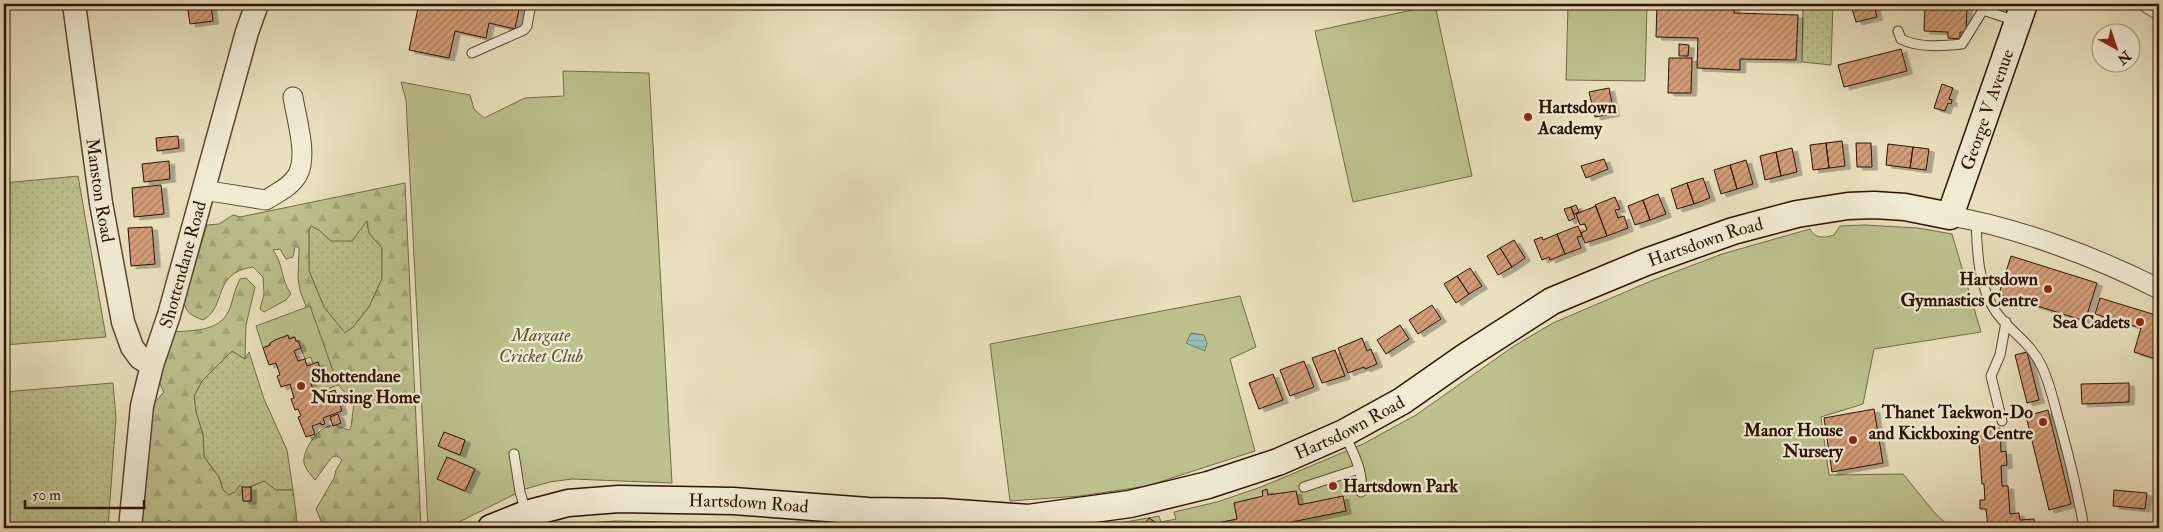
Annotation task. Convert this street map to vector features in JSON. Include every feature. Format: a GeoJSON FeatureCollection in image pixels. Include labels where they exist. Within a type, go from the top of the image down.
{"type":"FeatureCollection","features":[{"type":"Feature","properties":{"kind":"main road","name":"George V Avenue"},"geometry":{"type":"LineString","coordinates":[[1950,216],[2020,12]]}},
{"type":"Feature","properties":{"kind":"main road","name":"Hartsdown Road"},"geometry":{"type":"LineString","coordinates":[[491,528],[526,514],[568,503],[618,499],[733,501],[868,511],[943,512],[1028,518],[1130,504],[1208,485],[1278,462],[1344,433],[1402,401],[1465,357],[1552,301],[1646,262],[1733,231],[1823,209],[1874,205],[1905,207],[1950,216]]}},
{"type":"Feature","properties":{"kind":"street","name":"Manston Road"},"geometry":{"type":"LineString","coordinates":[[74,4],[101,202],[123,322],[132,347],[140,358],[152,366]]}},
{"type":"Feature","properties":{"kind":"street","name":"Shottendane Road"},"geometry":{"type":"LineString","coordinates":[[130,528],[142,406],[247,32],[257,4]]}},
{"type":"Feature","properties":{"kind":"street"},"geometry":{"type":"LineString","coordinates":[[2149,4],[2159,10]]}},
{"type":"Feature","properties":{"kind":"street"},"geometry":{"type":"LineString","coordinates":[[203,190],[266,200],[286,187],[298,174],[302,159],[292,97]]}},
{"type":"Feature","properties":{"kind":"street","name":"Hartsdown Road"},"geometry":{"type":"LineString","coordinates":[[1950,216],[1976,220],[2037,239],[2093,260],[2159,289]]}},
{"type":"Feature","properties":{"kind":"lane"},"geometry":{"type":"LineString","coordinates":[[472,53],[524,30],[527,26],[531,4]]}},
{"type":"Feature","properties":{"kind":"lane"},"geometry":{"type":"LineString","coordinates":[[1898,31],[1901,39],[1910,44],[1948,46],[1962,44],[1983,7],[2020,12]]}},
{"type":"Feature","properties":{"kind":"lane"},"geometry":{"type":"LineString","coordinates":[[1976,220],[1977,257],[1984,283],[1996,312],[2032,348],[2043,368],[2064,440],[2084,528]]}},
{"type":"Feature","properties":{"kind":"lane"},"geometry":{"type":"LineString","coordinates":[[2002,421],[1992,376],[2000,355],[2006,322]]}},
{"type":"Feature","properties":{"kind":"lane"},"geometry":{"type":"LineString","coordinates":[[1344,433],[1363,482],[1361,492]]}},
{"type":"Feature","properties":{"kind":"lane"},"geometry":{"type":"LineString","coordinates":[[514,454],[520,492],[526,514]]}},
{"type":"Feature","properties":{"kind":"lane"},"geometry":{"type":"LineString","coordinates":[[1304,487],[1358,469]]}},
{"type":"Feature","properties":{"kind":"green space"},"geometry":{"type":"Polygon","coordinates":[[[1568,4],[1647,4],[1645,81],[1566,80],[1568,4]]]}},
{"type":"Feature","properties":{"kind":"green space"},"geometry":{"type":"Polygon","coordinates":[[[1803,4],[1833,4],[1831,65],[1802,62],[1803,4]]]}},
{"type":"Feature","properties":{"kind":"green space"},"geometry":{"type":"Polygon","coordinates":[[[1435,5],[1472,176],[1353,202],[1315,31],[1435,5]]]}},
{"type":"Feature","properties":{"kind":"green space","name":"Margate Cricket Club"},"geometry":{"type":"Polygon","coordinates":[[[563,71],[649,73],[672,483],[572,479],[550,482],[525,489],[447,528],[428,528],[406,100],[401,82],[470,95],[474,109],[484,118],[525,98],[564,96],[563,71]]]}},
{"type":"Feature","properties":{"kind":"green space"},"geometry":{"type":"Polygon","coordinates":[[[78,176],[106,337],[4,345],[4,183],[78,176]]]}},
{"type":"Feature","properties":{"kind":"green space"},"geometry":{"type":"Polygon","coordinates":[[[405,183],[421,528],[324,528],[316,509],[342,460],[337,456],[332,457],[315,480],[304,463],[305,453],[311,441],[324,428],[339,426],[349,430],[354,403],[334,380],[331,364],[321,353],[304,318],[306,306],[300,291],[298,278],[299,248],[295,246],[293,257],[286,259],[280,249],[273,250],[291,294],[286,300],[264,312],[260,309],[264,294],[263,277],[253,267],[240,270],[231,276],[225,283],[211,314],[203,320],[193,315],[186,308],[184,301],[207,225],[219,224],[233,215],[240,217],[405,183]],[[367,221],[352,241],[331,241],[319,230],[311,226],[309,230],[309,271],[324,307],[345,333],[353,327],[369,307],[382,279],[382,248],[369,233],[367,221]]]}},
{"type":"Feature","properties":{"kind":"green space"},"geometry":{"type":"Polygon","coordinates":[[[367,221],[369,233],[382,248],[382,279],[369,307],[353,327],[345,333],[324,307],[309,271],[309,230],[311,226],[319,230],[331,241],[367,221]]]}},
{"type":"Feature","properties":{"kind":"green space","name":"Hartsdown Park"},"geometry":{"type":"Polygon","coordinates":[[[1864,225],[1918,228],[1952,234],[1981,332],[1874,349],[1863,404],[1821,417],[1829,475],[1903,474],[1934,512],[1951,528],[1092,528],[1159,516],[1161,522],[1176,519],[1174,512],[1217,502],[1261,487],[1363,444],[1416,415],[1514,346],[1553,323],[1651,281],[1722,254],[1810,229],[1815,235],[1824,237],[1834,235],[1840,226],[1864,225]]]}},
{"type":"Feature","properties":{"kind":"green space"},"geometry":{"type":"Polygon","coordinates":[[[246,278],[255,287],[246,325],[245,359],[232,351],[202,381],[194,396],[196,412],[203,435],[204,457],[219,477],[223,490],[229,495],[235,492],[240,485],[242,487],[243,501],[251,501],[251,487],[264,481],[276,490],[293,490],[297,521],[296,528],[204,526],[204,528],[178,528],[169,520],[162,528],[151,528],[139,520],[150,408],[164,392],[158,380],[173,332],[208,328],[222,320],[231,305],[240,279],[246,278]]]}},
{"type":"Feature","properties":{"kind":"green space"},"geometry":{"type":"Polygon","coordinates":[[[1240,296],[1256,347],[1230,359],[1255,451],[1147,486],[1080,496],[1010,501],[990,344],[1240,296]]]}},
{"type":"Feature","properties":{"kind":"green space"},"geometry":{"type":"Polygon","coordinates":[[[310,306],[338,385],[314,394],[310,380],[323,376],[318,362],[313,364],[311,357],[305,359],[298,341],[294,337],[281,338],[263,348],[256,326],[310,306]]]}},
{"type":"Feature","properties":{"kind":"green space"},"geometry":{"type":"Polygon","coordinates":[[[232,351],[245,359],[249,352],[264,399],[287,450],[293,490],[276,490],[264,481],[229,495],[223,490],[219,477],[204,457],[203,435],[196,412],[194,396],[202,381],[232,351]]]}},
{"type":"Feature","properties":{"kind":"green space"},"geometry":{"type":"Polygon","coordinates":[[[113,383],[116,418],[108,528],[4,528],[4,392],[113,383]]]}},
{"type":"Feature","properties":{"kind":"green space"},"geometry":{"type":"Polygon","coordinates":[[[616,521],[974,528],[562,528],[584,523],[616,521]]]}},
{"type":"Feature","properties":{"kind":"water"},"geometry":{"type":"Polygon","coordinates":[[[1191,333],[1204,335],[1207,343],[1205,351],[1186,343],[1191,333]]]}},
{"type":"Feature","properties":{"kind":"building"},"geometry":{"type":"Polygon","coordinates":[[[187,4],[211,4],[213,21],[190,24],[187,4]]]}},
{"type":"Feature","properties":{"kind":"building"},"geometry":{"type":"Polygon","coordinates":[[[419,4],[520,4],[515,29],[489,23],[486,38],[455,31],[449,58],[409,50],[419,4]]]}},
{"type":"Feature","properties":{"kind":"building"},"geometry":{"type":"Polygon","coordinates":[[[1657,4],[1734,4],[1734,13],[1798,15],[1796,60],[1740,59],[1740,70],[1697,68],[1698,38],[1656,37],[1657,4]]]}},
{"type":"Feature","properties":{"kind":"building"},"geometry":{"type":"Polygon","coordinates":[[[1874,4],[1877,17],[1856,22],[1851,5],[1874,4]]]}},
{"type":"Feature","properties":{"kind":"building"},"geometry":{"type":"Polygon","coordinates":[[[1925,4],[1967,4],[1966,32],[1960,32],[1960,39],[1948,38],[1948,32],[1924,31],[1925,4]]]}},
{"type":"Feature","properties":{"kind":"building"},"geometry":{"type":"Polygon","coordinates":[[[1679,44],[1689,45],[1688,56],[1679,56],[1679,44]]]}},
{"type":"Feature","properties":{"kind":"building"},"geometry":{"type":"Polygon","coordinates":[[[1901,49],[1907,71],[1844,87],[1838,65],[1901,49]]]}},
{"type":"Feature","properties":{"kind":"building"},"geometry":{"type":"Polygon","coordinates":[[[1669,58],[1692,58],[1691,93],[1668,93],[1669,58]]]}},
{"type":"Feature","properties":{"kind":"building"},"geometry":{"type":"Polygon","coordinates":[[[1942,84],[1953,88],[1949,99],[1952,100],[1951,104],[1948,103],[1945,111],[1934,108],[1942,84]]]}},
{"type":"Feature","properties":{"kind":"building"},"geometry":{"type":"Polygon","coordinates":[[[1609,88],[1614,113],[1595,117],[1589,92],[1609,88]]]}},
{"type":"Feature","properties":{"kind":"building"},"geometry":{"type":"Polygon","coordinates":[[[178,136],[179,148],[157,151],[156,138],[178,136]]]}},
{"type":"Feature","properties":{"kind":"building"},"geometry":{"type":"Polygon","coordinates":[[[1842,141],[1845,166],[1829,168],[1826,143],[1842,141]]]}},
{"type":"Feature","properties":{"kind":"building"},"geometry":{"type":"Polygon","coordinates":[[[1826,143],[1829,168],[1813,170],[1810,145],[1826,143]]]}},
{"type":"Feature","properties":{"kind":"building"},"geometry":{"type":"Polygon","coordinates":[[[1856,143],[1871,143],[1872,167],[1857,167],[1856,143]]]}},
{"type":"Feature","properties":{"kind":"building"},"geometry":{"type":"Polygon","coordinates":[[[1888,144],[1913,147],[1910,168],[1886,165],[1888,144]]]}},
{"type":"Feature","properties":{"kind":"building"},"geometry":{"type":"Polygon","coordinates":[[[1913,147],[1929,149],[1926,170],[1910,168],[1913,147]]]}},
{"type":"Feature","properties":{"kind":"building"},"geometry":{"type":"Polygon","coordinates":[[[1792,148],[1797,172],[1781,176],[1776,152],[1792,148]]]}},
{"type":"Feature","properties":{"kind":"building"},"geometry":{"type":"Polygon","coordinates":[[[1776,152],[1781,176],[1765,180],[1760,156],[1776,152]]]}},
{"type":"Feature","properties":{"kind":"building"},"geometry":{"type":"Polygon","coordinates":[[[1604,159],[1608,169],[1586,178],[1581,166],[1604,159]]]}},
{"type":"Feature","properties":{"kind":"building"},"geometry":{"type":"Polygon","coordinates":[[[1746,160],[1753,184],[1737,189],[1730,165],[1746,160]]]}},
{"type":"Feature","properties":{"kind":"building"},"geometry":{"type":"Polygon","coordinates":[[[169,161],[170,179],[144,182],[142,164],[169,161]]]}},
{"type":"Feature","properties":{"kind":"building"},"geometry":{"type":"Polygon","coordinates":[[[1730,165],[1737,189],[1721,194],[1714,170],[1730,165]]]}},
{"type":"Feature","properties":{"kind":"building"},"geometry":{"type":"Polygon","coordinates":[[[1703,178],[1710,198],[1694,204],[1687,183],[1703,178]]]}},
{"type":"Feature","properties":{"kind":"building"},"geometry":{"type":"Polygon","coordinates":[[[1687,183],[1694,204],[1677,209],[1671,189],[1687,183]]]}},
{"type":"Feature","properties":{"kind":"building"},"geometry":{"type":"Polygon","coordinates":[[[161,185],[164,214],[134,217],[132,188],[161,185]]]}},
{"type":"Feature","properties":{"kind":"building"},"geometry":{"type":"Polygon","coordinates":[[[1658,194],[1666,214],[1650,220],[1643,200],[1658,194]]]}},
{"type":"Feature","properties":{"kind":"building"},"geometry":{"type":"Polygon","coordinates":[[[1615,197],[1620,209],[1615,210],[1618,218],[1624,216],[1628,228],[1607,236],[1595,205],[1615,197]]]}},
{"type":"Feature","properties":{"kind":"building"},"geometry":{"type":"Polygon","coordinates":[[[1643,200],[1650,220],[1635,225],[1628,206],[1643,200]]]}},
{"type":"Feature","properties":{"kind":"building"},"geometry":{"type":"Polygon","coordinates":[[[1576,205],[1579,212],[1574,214],[1571,207],[1576,205]]]}},
{"type":"Feature","properties":{"kind":"building"},"geometry":{"type":"Polygon","coordinates":[[[1596,206],[1607,236],[1585,243],[1581,233],[1587,230],[1585,224],[1580,225],[1576,214],[1596,206]]]}},
{"type":"Feature","properties":{"kind":"building"},"geometry":{"type":"Polygon","coordinates":[[[1571,207],[1575,218],[1569,221],[1564,209],[1571,207]]]}},
{"type":"Feature","properties":{"kind":"building"},"geometry":{"type":"Polygon","coordinates":[[[1578,226],[1582,236],[1577,237],[1581,248],[1565,254],[1557,234],[1578,226]]]}},
{"type":"Feature","properties":{"kind":"building"},"geometry":{"type":"Polygon","coordinates":[[[152,227],[155,264],[131,266],[128,228],[152,227]]]}},
{"type":"Feature","properties":{"kind":"building"},"geometry":{"type":"Polygon","coordinates":[[[1557,234],[1565,254],[1550,260],[1549,257],[1542,260],[1534,240],[1542,237],[1543,240],[1557,234]]]}},
{"type":"Feature","properties":{"kind":"building"},"geometry":{"type":"Polygon","coordinates":[[[1514,240],[1525,258],[1512,267],[1500,248],[1514,240]]]}},
{"type":"Feature","properties":{"kind":"building"},"geometry":{"type":"Polygon","coordinates":[[[1500,248],[1512,267],[1498,275],[1487,256],[1500,248]]]}},
{"type":"Feature","properties":{"kind":"building","name":"Hartsdown Gymnastics Centre"},"geometry":{"type":"Polygon","coordinates":[[[2011,256],[2097,283],[2085,321],[1999,294],[2011,256]]]}},
{"type":"Feature","properties":{"kind":"building"},"geometry":{"type":"Polygon","coordinates":[[[1470,268],[1482,286],[1469,294],[1457,276],[1470,268]]]}},
{"type":"Feature","properties":{"kind":"building"},"geometry":{"type":"Polygon","coordinates":[[[1457,276],[1469,294],[1456,303],[1444,284],[1457,276]]]}},
{"type":"Feature","properties":{"kind":"building","name":"Sea Cadets"},"geometry":{"type":"Polygon","coordinates":[[[2100,298],[2159,316],[2159,340],[2153,358],[2134,352],[2141,328],[2095,314],[2100,298]]]}},
{"type":"Feature","properties":{"kind":"building"},"geometry":{"type":"Polygon","coordinates":[[[1432,305],[1441,319],[1418,334],[1409,320],[1432,305]]]}},
{"type":"Feature","properties":{"kind":"building"},"geometry":{"type":"Polygon","coordinates":[[[1400,325],[1409,339],[1386,354],[1377,340],[1400,325]]]}},
{"type":"Feature","properties":{"kind":"building","name":"Shottendane Nursing Home"},"geometry":{"type":"Polygon","coordinates":[[[288,335],[289,339],[295,337],[301,348],[294,351],[298,361],[305,359],[307,366],[318,362],[323,376],[310,380],[315,397],[335,390],[342,411],[323,418],[325,424],[321,425],[321,423],[312,426],[315,434],[306,437],[298,417],[301,416],[298,409],[295,410],[291,399],[294,398],[290,384],[281,387],[277,376],[280,375],[276,363],[269,365],[263,348],[275,340],[288,335]]]}},
{"type":"Feature","properties":{"kind":"building"},"geometry":{"type":"Polygon","coordinates":[[[1362,338],[1367,351],[1371,349],[1377,364],[1348,373],[1338,348],[1362,338]]]}},
{"type":"Feature","properties":{"kind":"building"},"geometry":{"type":"Polygon","coordinates":[[[1335,350],[1345,376],[1322,383],[1312,358],[1335,350]]]}},
{"type":"Feature","properties":{"kind":"building"},"geometry":{"type":"Polygon","coordinates":[[[2027,352],[2039,400],[2027,403],[2015,355],[2027,352]]]}},
{"type":"Feature","properties":{"kind":"building"},"geometry":{"type":"Polygon","coordinates":[[[1304,361],[1314,387],[1290,396],[1280,370],[1304,361]]]}},
{"type":"Feature","properties":{"kind":"building"},"geometry":{"type":"Polygon","coordinates":[[[1273,374],[1283,400],[1259,409],[1249,383],[1273,374]]]}},
{"type":"Feature","properties":{"kind":"building"},"geometry":{"type":"Polygon","coordinates":[[[2129,383],[2129,402],[2082,404],[2081,384],[2129,383]]]}},
{"type":"Feature","properties":{"kind":"building","name":"Manor House Nursery"},"geometry":{"type":"Polygon","coordinates":[[[1874,409],[1883,463],[1832,472],[1824,418],[1874,409]]]}},
{"type":"Feature","properties":{"kind":"building"},"geometry":{"type":"Polygon","coordinates":[[[2048,410],[2071,504],[2049,510],[2026,416],[2048,410]]]}},
{"type":"Feature","properties":{"kind":"building"},"geometry":{"type":"Polygon","coordinates":[[[338,414],[341,423],[333,426],[330,417],[338,414]]]}},
{"type":"Feature","properties":{"kind":"building"},"geometry":{"type":"Polygon","coordinates":[[[2000,428],[2001,452],[2006,451],[2007,465],[2001,466],[2002,486],[2008,486],[2010,514],[2019,513],[2020,520],[2034,519],[2035,528],[1988,528],[1986,509],[1980,509],[1980,500],[1985,500],[1978,430],[2000,428]]]}},
{"type":"Feature","properties":{"kind":"building"},"geometry":{"type":"Polygon","coordinates":[[[444,432],[465,440],[460,455],[438,446],[444,432]]]}},
{"type":"Feature","properties":{"kind":"building"},"geometry":{"type":"Polygon","coordinates":[[[447,457],[475,469],[465,491],[437,479],[447,457]]]}},
{"type":"Feature","properties":{"kind":"building"},"geometry":{"type":"Polygon","coordinates":[[[242,487],[251,487],[251,501],[243,501],[242,487]]]}},
{"type":"Feature","properties":{"kind":"building"},"geometry":{"type":"Polygon","coordinates":[[[1267,489],[1268,495],[1296,491],[1299,505],[1343,496],[1346,511],[1262,528],[1193,528],[1237,519],[1234,503],[1263,496],[1262,491],[1267,489]]]}},
{"type":"Feature","properties":{"kind":"building"},"geometry":{"type":"Polygon","coordinates":[[[2114,490],[2147,493],[2145,509],[2113,506],[2114,490]]]}},
{"type":"Feature","properties":{"kind":"building"},"geometry":{"type":"Polygon","coordinates":[[[1149,518],[1155,522],[1150,528],[1142,528],[1149,518]]]}},
{"type":"Feature","properties":{"kind":"building"},"geometry":{"type":"Polygon","coordinates":[[[269,522],[269,528],[257,528],[257,523],[269,522]]]}},
{"type":"Feature","properties":{"kind":"place","name":"Hartsdown Academy"},"geometry":{"type":"Point","coordinates":[1528,117]}},
{"type":"Feature","properties":{"kind":"place","name":"Hartsdown Gymnastics Centre"},"geometry":{"type":"Point","coordinates":[2048,289]}},
{"type":"Feature","properties":{"kind":"place","name":"Sea Cadets"},"geometry":{"type":"Point","coordinates":[2140,322]}},
{"type":"Feature","properties":{"kind":"place","name":"Shottendane Nursing Home"},"geometry":{"type":"Point","coordinates":[301,386]}},
{"type":"Feature","properties":{"kind":"place","name":"Thanet Taekwon-Do and Kickboxing Centre"},"geometry":{"type":"Point","coordinates":[2043,422]}},
{"type":"Feature","properties":{"kind":"place","name":"Manor House Nursery"},"geometry":{"type":"Point","coordinates":[1853,440]}},
{"type":"Feature","properties":{"kind":"place","name":"Hartsdown Park"},"geometry":{"type":"Point","coordinates":[1333,486]}}]}
